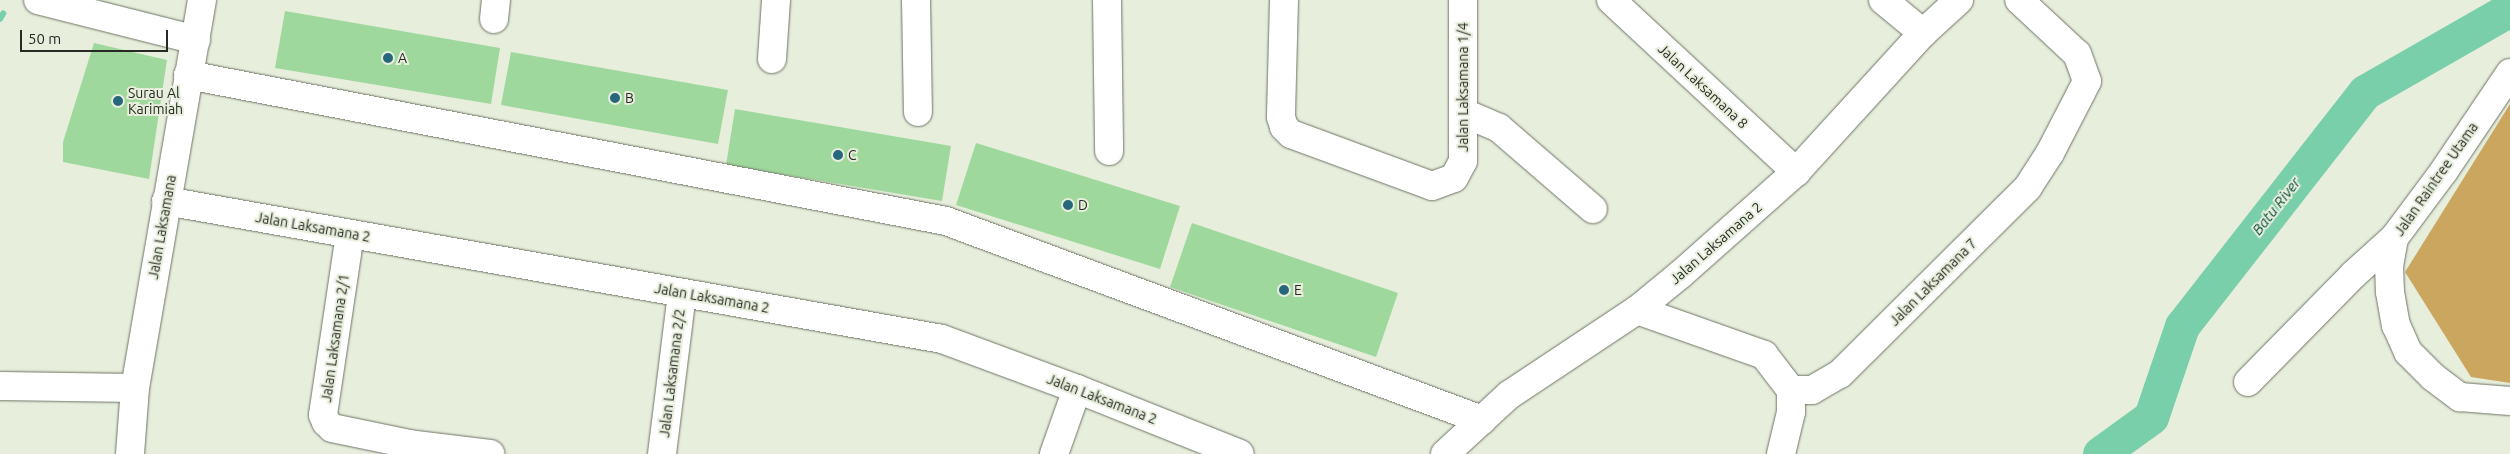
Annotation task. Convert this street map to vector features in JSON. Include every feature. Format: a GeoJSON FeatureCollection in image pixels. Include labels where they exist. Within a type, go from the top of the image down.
{"type":"FeatureCollection","features":[{"type":"Feature","properties":{"kind":"street"},"geometry":{"type":"LineString","coordinates":[[38,0],[196,40]]}},
{"type":"Feature","properties":{"kind":"street","name":"Jalan Laksamana"},"geometry":{"type":"LineString","coordinates":[[130,454],[134,388],[202,0]]}},
{"type":"Feature","properties":{"kind":"street"},"geometry":{"type":"LineString","coordinates":[[772,59],[776,0]]}},
{"type":"Feature","properties":{"kind":"street"},"geometry":{"type":"LineString","coordinates":[[916,0],[918,112]]}},
{"type":"Feature","properties":{"kind":"street"},"geometry":{"type":"LineString","coordinates":[[1107,0],[1109,151]]}},
{"type":"Feature","properties":{"kind":"street","name":"Jalan Laksamana 1/4"},"geometry":{"type":"LineString","coordinates":[[1284,0],[1281,116],[1284,127],[1291,134],[1432,186],[1454,178],[1463,161],[1463,0]]}},
{"type":"Feature","properties":{"kind":"street","name":"Jalan Laksamana 8"},"geometry":{"type":"LineString","coordinates":[[1611,0],[1796,172]]}},
{"type":"Feature","properties":{"kind":"street"},"geometry":{"type":"LineString","coordinates":[[1883,0],[1924,33]]}},
{"type":"Feature","properties":{"kind":"street","name":"Jalan Laksamana 2"},"geometry":{"type":"LineString","coordinates":[[1445,454],[1509,395],[1637,310],[1796,172],[1924,33],[1959,0]]}},
{"type":"Feature","properties":{"kind":"street","name":"Jalan Laksamana 7"},"geometry":{"type":"LineString","coordinates":[[1791,390],[1812,390],[1840,374],[2028,187],[2050,153],[2086,81],[2077,54],[2019,0]]}},
{"type":"Feature","properties":{"kind":"street","name":"Jalan Raintree Utama"},"geometry":{"type":"LineString","coordinates":[[2510,73],[2444,171],[2394,238],[2390,265],[2390,292],[2396,326],[2408,352],[2433,377],[2460,397],[2510,401]]}},
{"type":"Feature","properties":{"kind":"street"},"geometry":{"type":"LineString","coordinates":[[188,75],[946,221],[1482,420]]}},
{"type":"Feature","properties":{"kind":"street"},"geometry":{"type":"LineString","coordinates":[[1464,113],[1499,128],[1593,209]]}},
{"type":"Feature","properties":{"kind":"street","name":"Jalan Laksamana 2"},"geometry":{"type":"LineString","coordinates":[[166,201],[942,339],[1077,389],[1240,454]]}},
{"type":"Feature","properties":{"kind":"street","name":"Jalan Laksamana 2/1"},"geometry":{"type":"LineString","coordinates":[[350,234],[323,415],[326,422],[332,428],[408,449],[490,454]]}},
{"type":"Feature","properties":{"kind":"street"},"geometry":{"type":"LineString","coordinates":[[2248,382],[2353,275],[2394,238]]}},
{"type":"Feature","properties":{"kind":"street","name":"Jalan Laksamana 2/2"},"geometry":{"type":"LineString","coordinates":[[662,454],[682,293]]}},
{"type":"Feature","properties":{"kind":"street"},"geometry":{"type":"LineString","coordinates":[[1637,310],[1764,354],[1791,390],[1791,412],[1781,454]]}},
{"type":"Feature","properties":{"kind":"street"},"geometry":{"type":"LineString","coordinates":[[0,386],[134,388]]}},
{"type":"Feature","properties":{"kind":"street"},"geometry":{"type":"LineString","coordinates":[[1054,454],[1077,389]]}},
{"type":"Feature","properties":{"kind":"shaded area"},"geometry":{"type":"Polygon","coordinates":[[[2510,104],[2510,383],[2471,377],[2405,272],[2510,104]]]}},
{"type":"Feature","properties":{"kind":"building","name":"A"},"geometry":{"type":"Polygon","coordinates":[[[285,11],[500,48],[491,104],[275,68],[285,11]]]}},
{"type":"Feature","properties":{"kind":"building","name":"Surau Al Karimiah"},"geometry":{"type":"Polygon","coordinates":[[[94,43],[167,60],[149,179],[63,162],[63,142],[94,43]]]}},
{"type":"Feature","properties":{"kind":"building","name":"B"},"geometry":{"type":"Polygon","coordinates":[[[511,52],[728,90],[718,144],[501,105],[511,52]]]}},
{"type":"Feature","properties":{"kind":"building","name":"C"},"geometry":{"type":"Polygon","coordinates":[[[735,109],[951,146],[942,201],[726,165],[735,109]]]}},
{"type":"Feature","properties":{"kind":"building","name":"D"},"geometry":{"type":"Polygon","coordinates":[[[976,143],[1180,206],[1160,269],[956,205],[976,143]]]}},
{"type":"Feature","properties":{"kind":"building","name":"E"},"geometry":{"type":"Polygon","coordinates":[[[1192,223],[1398,293],[1376,357],[1170,287],[1192,223]]]}},
{"type":"Feature","properties":{"kind":"waterway","name":"Batu River"},"geometry":{"type":"LineString","coordinates":[[2100,454],[2151,417],[2182,326],[2365,92],[2510,9]]}},
{"type":"Feature","properties":{"kind":"waterway"},"geometry":{"type":"LineString","coordinates":[[0,19],[3,14]]}},
{"type":"Feature","properties":{"kind":"place","name":"A"},"geometry":{"type":"Point","coordinates":[388,58]}},
{"type":"Feature","properties":{"kind":"place","name":"B"},"geometry":{"type":"Point","coordinates":[615,98]}},
{"type":"Feature","properties":{"kind":"place","name":"Surau Al Karimiah"},"geometry":{"type":"Point","coordinates":[118,101]}},
{"type":"Feature","properties":{"kind":"place","name":"C"},"geometry":{"type":"Point","coordinates":[838,155]}},
{"type":"Feature","properties":{"kind":"place","name":"D"},"geometry":{"type":"Point","coordinates":[1068,205]}},
{"type":"Feature","properties":{"kind":"place","name":"E"},"geometry":{"type":"Point","coordinates":[1284,290]}}]}
